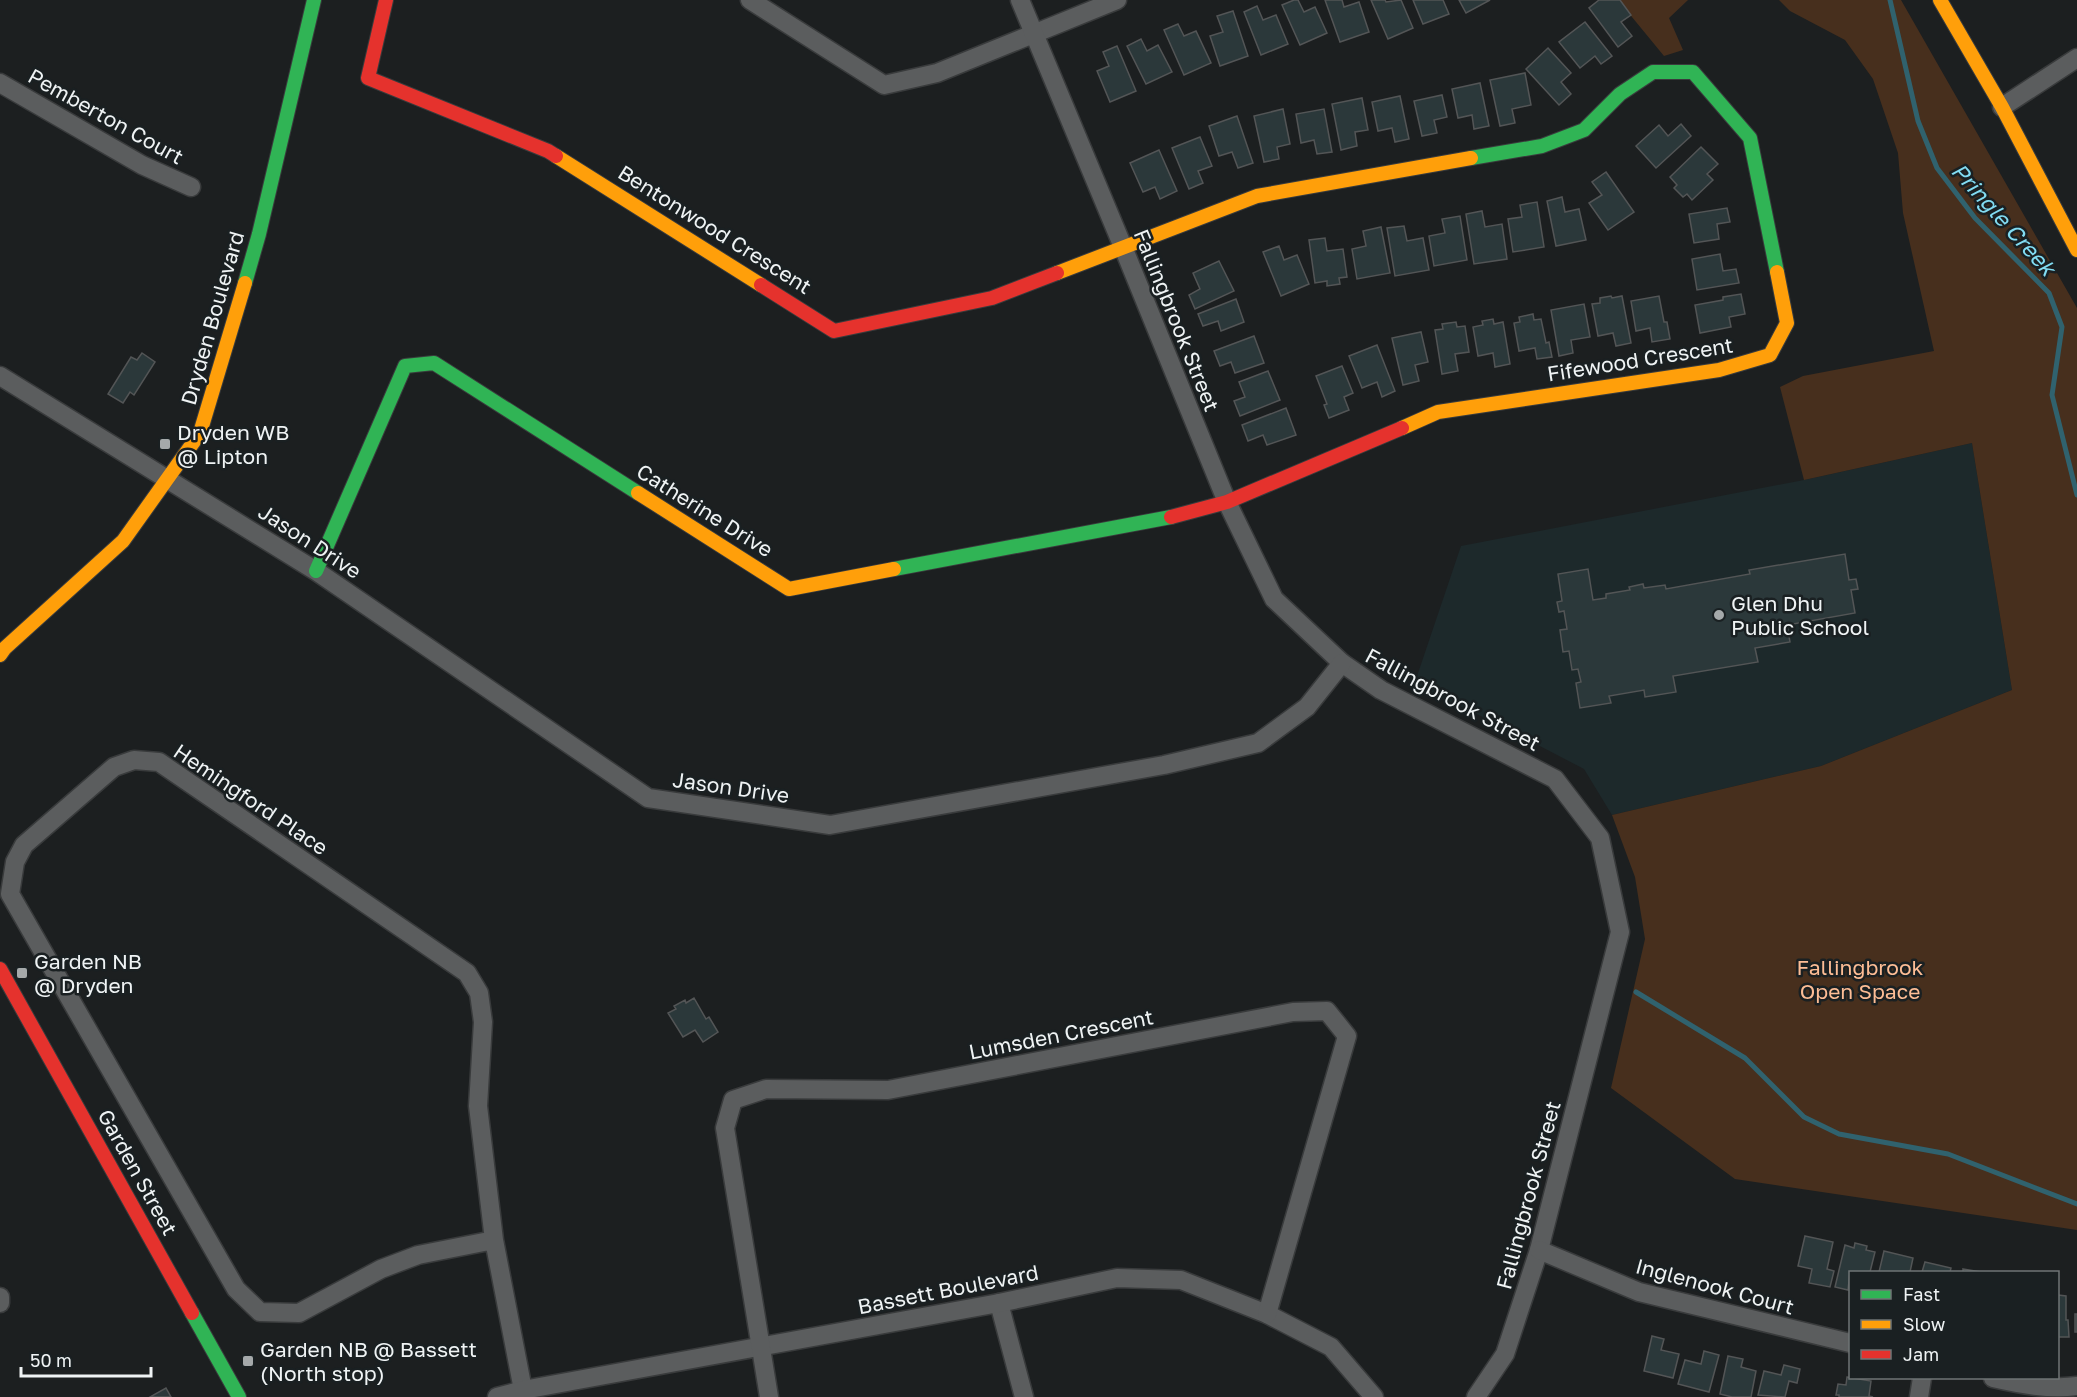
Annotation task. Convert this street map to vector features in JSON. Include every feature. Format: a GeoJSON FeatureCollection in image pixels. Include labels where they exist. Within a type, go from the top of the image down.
{"type":"FeatureCollection","features":[{"type":"Feature","properties":{"kind":"street","name":"Dryden Boulevard"},"geometry":{"type":"LineString","coordinates":[[2,651],[123,541],[200,433],[259,234],[314,0]]}},
{"type":"Feature","properties":{"kind":"street","name":"Bentonwood Crescent"},"geometry":{"type":"LineString","coordinates":[[386,0],[368,78],[548,150],[834,331],[992,298],[1124,248]]}},
{"type":"Feature","properties":{"kind":"street"},"geometry":{"type":"LineString","coordinates":[[750,0],[884,85],[937,73],[1117,0]]}},
{"type":"Feature","properties":{"kind":"street","name":"Fallingbrook Street"},"geometry":{"type":"LineString","coordinates":[[1020,0],[1227,502],[1274,599],[1342,663],[1381,690],[1554,779],[1600,838],[1620,932],[1539,1250],[1505,1354],[1476,1397]]}},
{"type":"Feature","properties":{"kind":"street"},"geometry":{"type":"LineString","coordinates":[[1940,0],[2002,108],[2077,250]]}},
{"type":"Feature","properties":{"kind":"street"},"geometry":{"type":"LineString","coordinates":[[2002,108],[2077,58]]}},
{"type":"Feature","properties":{"kind":"street","name":"Fifewood Crescent"},"geometry":{"type":"LineString","coordinates":[[1124,248],[1257,196],[1542,146],[1584,130],[1620,94],[1653,72],[1693,72],[1750,138],[1787,323],[1770,355],[1719,370],[1438,412],[1227,502]]}},
{"type":"Feature","properties":{"kind":"street","name":"Pemberton Court"},"geometry":{"type":"LineString","coordinates":[[0,83],[142,165],[191,187]]}},
{"type":"Feature","properties":{"kind":"street","name":"Catherine Drive"},"geometry":{"type":"LineString","coordinates":[[316,571],[405,366],[434,363],[789,589],[1186,514],[1227,502]]}},
{"type":"Feature","properties":{"kind":"street","name":"Jason Drive"},"geometry":{"type":"LineString","coordinates":[[0,376],[316,571],[648,798],[831,825],[1164,765],[1258,742],[1307,707],[1342,663]]}},
{"type":"Feature","properties":{"kind":"street","name":"Hemingford Place"},"geometry":{"type":"LineString","coordinates":[[494,1240],[418,1255],[381,1269],[298,1313],[260,1312],[236,1289],[10,894],[15,862],[24,845],[114,767],[134,760],[159,762],[467,974],[479,993],[483,1022],[478,1106],[494,1240],[523,1390]]}},
{"type":"Feature","properties":{"kind":"street","name":"Garden Street"},"geometry":{"type":"LineString","coordinates":[[0,969],[238,1397]]}},
{"type":"Feature","properties":{"kind":"street","name":"Lumsden Crescent"},"geometry":{"type":"LineString","coordinates":[[761,1347],[725,1128],[733,1100],[766,1089],[888,1090],[1293,1012],[1327,1011],[1347,1036],[1267,1314]]}},
{"type":"Feature","properties":{"kind":"street","name":"Inglenook Court"},"geometry":{"type":"LineString","coordinates":[[1539,1250],[1640,1292],[1849,1343]]}},
{"type":"Feature","properties":{"kind":"street","name":"Bassett Boulevard"},"geometry":{"type":"LineString","coordinates":[[497,1397],[523,1390],[999,1303],[1117,1278],[1181,1280],[1267,1314],[1331,1347],[1374,1397]]}},
{"type":"Feature","properties":{"kind":"street"},"geometry":{"type":"LineString","coordinates":[[0,1297],[0,1303]]}},
{"type":"Feature","properties":{"kind":"street"},"geometry":{"type":"LineString","coordinates":[[999,1303],[1024,1397]]}},
{"type":"Feature","properties":{"kind":"street"},"geometry":{"type":"LineString","coordinates":[[761,1347],[769,1397]]}},
{"type":"Feature","properties":{"kind":"street"},"geometry":{"type":"LineString","coordinates":[[1919,1397],[1922,1379]]}},
{"type":"Feature","properties":{"kind":"street"},"geometry":{"type":"LineString","coordinates":[[2001,1379],[2055,1387],[2077,1386]]}},
{"type":"Feature","properties":{"kind":"shaded area","name":"Glen Dhu Public School"},"geometry":{"type":"Polygon","coordinates":[[[1972,443],[2012,690],[1821,766],[1612,815],[1584,769],[1496,723],[1414,685],[1461,546],[1804,480],[1972,443]]]}},
{"type":"Feature","properties":{"kind":"green space"},"geometry":{"type":"Polygon","coordinates":[[[1618,0],[1688,0],[1669,18],[1683,50],[1664,56],[1618,0]]]}},
{"type":"Feature","properties":{"kind":"green space","name":"Fallingbrook Open Space"},"geometry":{"type":"Polygon","coordinates":[[[1779,0],[1901,0],[2077,308],[2077,1230],[1735,1179],[1611,1088],[1645,939],[1635,877],[1612,815],[1821,766],[2012,690],[1972,443],[1804,480],[1780,387],[1803,376],[1934,351],[1903,213],[1898,153],[1873,79],[1845,40],[1790,11],[1779,0]]]}},
{"type":"Feature","properties":{"kind":"building"},"geometry":{"type":"Polygon","coordinates":[[[1298,0],[1304,12],[1315,7],[1327,33],[1300,45],[1282,5],[1298,0]]]}},
{"type":"Feature","properties":{"kind":"building"},"geometry":{"type":"Polygon","coordinates":[[[1325,0],[1342,0],[1344,7],[1359,2],[1369,32],[1340,42],[1325,0]]]}},
{"type":"Feature","properties":{"kind":"building"},"geometry":{"type":"Polygon","coordinates":[[[1371,0],[1385,0],[1386,2],[1401,0],[1413,28],[1388,39],[1371,0]]]}},
{"type":"Feature","properties":{"kind":"building"},"geometry":{"type":"Polygon","coordinates":[[[1413,0],[1443,0],[1449,14],[1423,24],[1413,0]]]}},
{"type":"Feature","properties":{"kind":"building"},"geometry":{"type":"Polygon","coordinates":[[[1459,0],[1490,0],[1466,13],[1459,0]]]}},
{"type":"Feature","properties":{"kind":"building"},"geometry":{"type":"Polygon","coordinates":[[[1599,0],[1620,0],[1631,15],[1621,22],[1632,36],[1618,47],[1589,8],[1599,0]]]}},
{"type":"Feature","properties":{"kind":"building"},"geometry":{"type":"Polygon","coordinates":[[[1257,6],[1263,20],[1276,15],[1288,44],[1261,55],[1244,12],[1257,6]]]}},
{"type":"Feature","properties":{"kind":"building"},"geometry":{"type":"Polygon","coordinates":[[[1233,11],[1248,56],[1220,66],[1210,36],[1223,32],[1217,16],[1233,11]]]}},
{"type":"Feature","properties":{"kind":"building"},"geometry":{"type":"Polygon","coordinates":[[[1585,22],[1612,56],[1601,64],[1595,56],[1580,68],[1559,42],[1585,22]]]}},
{"type":"Feature","properties":{"kind":"building"},"geometry":{"type":"Polygon","coordinates":[[[1178,24],[1184,36],[1196,31],[1211,63],[1184,75],[1164,30],[1178,24]]]}},
{"type":"Feature","properties":{"kind":"building"},"geometry":{"type":"Polygon","coordinates":[[[1141,39],[1147,51],[1158,45],[1172,72],[1146,84],[1127,46],[1141,39]]]}},
{"type":"Feature","properties":{"kind":"building"},"geometry":{"type":"Polygon","coordinates":[[[1117,46],[1136,91],[1110,102],[1097,71],[1109,66],[1103,52],[1117,46]]]}},
{"type":"Feature","properties":{"kind":"building"},"geometry":{"type":"Polygon","coordinates":[[[1548,48],[1571,73],[1561,82],[1571,94],[1559,105],[1526,69],[1548,48]]]}},
{"type":"Feature","properties":{"kind":"building"},"geometry":{"type":"Polygon","coordinates":[[[1525,73],[1531,105],[1512,109],[1515,123],[1500,126],[1490,80],[1525,73]]]}},
{"type":"Feature","properties":{"kind":"building"},"geometry":{"type":"Polygon","coordinates":[[[1480,83],[1489,126],[1474,129],[1472,115],[1458,118],[1452,89],[1480,83]]]}},
{"type":"Feature","properties":{"kind":"building"},"geometry":{"type":"Polygon","coordinates":[[[1442,95],[1447,117],[1434,120],[1437,133],[1422,136],[1414,101],[1442,95]]]}},
{"type":"Feature","properties":{"kind":"building"},"geometry":{"type":"Polygon","coordinates":[[[1400,96],[1409,139],[1395,142],[1392,128],[1378,131],[1372,102],[1400,96]]]}},
{"type":"Feature","properties":{"kind":"building"},"geometry":{"type":"Polygon","coordinates":[[[1362,98],[1368,130],[1355,132],[1357,146],[1341,150],[1332,104],[1362,98]]]}},
{"type":"Feature","properties":{"kind":"building"},"geometry":{"type":"Polygon","coordinates":[[[1283,109],[1290,144],[1277,147],[1279,159],[1264,162],[1254,116],[1283,109]]]}},
{"type":"Feature","properties":{"kind":"building"},"geometry":{"type":"Polygon","coordinates":[[[1324,109],[1332,152],[1317,154],[1314,140],[1301,143],[1296,114],[1324,109]]]}},
{"type":"Feature","properties":{"kind":"building"},"geometry":{"type":"Polygon","coordinates":[[[1237,116],[1253,163],[1238,168],[1232,152],[1219,156],[1209,126],[1237,116]]]}},
{"type":"Feature","properties":{"kind":"building"},"geometry":{"type":"Polygon","coordinates":[[[1681,124],[1691,136],[1656,168],[1636,146],[1659,125],[1668,136],[1681,124]]]}},
{"type":"Feature","properties":{"kind":"building"},"geometry":{"type":"Polygon","coordinates":[[[1200,137],[1212,166],[1198,171],[1203,183],[1189,189],[1172,148],[1200,137]]]}},
{"type":"Feature","properties":{"kind":"building"},"geometry":{"type":"Polygon","coordinates":[[[1701,147],[1718,164],[1707,174],[1713,180],[1692,200],[1687,194],[1683,197],[1674,188],[1677,185],[1670,177],[1701,147]]]}},
{"type":"Feature","properties":{"kind":"building"},"geometry":{"type":"Polygon","coordinates":[[[1159,150],[1177,191],[1160,199],[1155,187],[1143,192],[1130,163],[1159,150]]]}},
{"type":"Feature","properties":{"kind":"building"},"geometry":{"type":"Polygon","coordinates":[[[1606,172],[1634,212],[1608,230],[1589,203],[1602,195],[1592,182],[1606,172]]]}},
{"type":"Feature","properties":{"kind":"building"},"geometry":{"type":"Polygon","coordinates":[[[1562,197],[1565,212],[1579,209],[1586,240],[1556,246],[1547,201],[1562,197]]]}},
{"type":"Feature","properties":{"kind":"building"},"geometry":{"type":"Polygon","coordinates":[[[1537,202],[1544,247],[1513,252],[1508,219],[1522,217],[1520,205],[1537,202]]]}},
{"type":"Feature","properties":{"kind":"building"},"geometry":{"type":"Polygon","coordinates":[[[1727,208],[1730,222],[1717,224],[1719,239],[1694,243],[1689,214],[1727,208]]]}},
{"type":"Feature","properties":{"kind":"building"},"geometry":{"type":"Polygon","coordinates":[[[1482,211],[1485,227],[1502,224],[1507,259],[1474,264],[1466,214],[1482,211]]]}},
{"type":"Feature","properties":{"kind":"building"},"geometry":{"type":"Polygon","coordinates":[[[1460,216],[1467,260],[1434,266],[1429,236],[1445,233],[1442,219],[1460,216]]]}},
{"type":"Feature","properties":{"kind":"building"},"geometry":{"type":"Polygon","coordinates":[[[1404,226],[1407,241],[1423,238],[1429,270],[1395,276],[1387,228],[1404,226]]]}},
{"type":"Feature","properties":{"kind":"building"},"geometry":{"type":"Polygon","coordinates":[[[1381,227],[1390,273],[1357,279],[1352,249],[1366,246],[1363,231],[1381,227]]]}},
{"type":"Feature","properties":{"kind":"building"},"geometry":{"type":"Polygon","coordinates":[[[1325,238],[1327,251],[1343,249],[1347,277],[1339,278],[1340,284],[1327,286],[1327,281],[1315,283],[1309,240],[1325,238]]]}},
{"type":"Feature","properties":{"kind":"building"},"geometry":{"type":"Polygon","coordinates":[[[1279,246],[1284,260],[1297,255],[1309,284],[1281,296],[1263,252],[1279,246]]]}},
{"type":"Feature","properties":{"kind":"building"},"geometry":{"type":"Polygon","coordinates":[[[1720,254],[1723,271],[1736,269],[1739,283],[1697,290],[1692,259],[1720,254]]]}},
{"type":"Feature","properties":{"kind":"building"},"geometry":{"type":"Polygon","coordinates":[[[1219,261],[1234,291],[1195,309],[1189,295],[1200,289],[1193,273],[1219,261]]]}},
{"type":"Feature","properties":{"kind":"building"},"geometry":{"type":"Polygon","coordinates":[[[1741,294],[1745,314],[1729,317],[1731,327],[1700,333],[1695,305],[1741,294]]]}},
{"type":"Feature","properties":{"kind":"building"},"geometry":{"type":"Polygon","coordinates":[[[1611,296],[1612,298],[1622,296],[1631,343],[1616,346],[1613,333],[1598,336],[1592,304],[1600,303],[1600,298],[1611,296]]]}},
{"type":"Feature","properties":{"kind":"building"},"geometry":{"type":"Polygon","coordinates":[[[1659,296],[1670,339],[1652,342],[1650,328],[1636,331],[1631,301],[1659,296]]]}},
{"type":"Feature","properties":{"kind":"building"},"geometry":{"type":"Polygon","coordinates":[[[1236,299],[1244,322],[1221,331],[1218,321],[1203,326],[1198,314],[1236,299]]]}},
{"type":"Feature","properties":{"kind":"building"},"geometry":{"type":"Polygon","coordinates":[[[1584,304],[1590,337],[1571,340],[1573,353],[1559,356],[1551,310],[1584,304]]]}},
{"type":"Feature","properties":{"kind":"building"},"geometry":{"type":"Polygon","coordinates":[[[1533,314],[1534,320],[1541,319],[1546,343],[1549,342],[1552,357],[1537,359],[1535,348],[1519,351],[1514,323],[1520,322],[1519,317],[1533,314]]]}},
{"type":"Feature","properties":{"kind":"building"},"geometry":{"type":"Polygon","coordinates":[[[1493,319],[1494,324],[1503,322],[1510,364],[1495,367],[1493,353],[1478,356],[1473,327],[1483,325],[1482,321],[1493,319]]]}},
{"type":"Feature","properties":{"kind":"building"},"geometry":{"type":"Polygon","coordinates":[[[1456,322],[1457,327],[1465,326],[1469,352],[1455,354],[1458,371],[1442,374],[1435,330],[1443,329],[1442,324],[1456,322]]]}},
{"type":"Feature","properties":{"kind":"building"},"geometry":{"type":"Polygon","coordinates":[[[1421,332],[1428,362],[1415,365],[1419,381],[1403,385],[1392,338],[1421,332]]]}},
{"type":"Feature","properties":{"kind":"building"},"geometry":{"type":"Polygon","coordinates":[[[1254,336],[1264,363],[1235,373],[1231,362],[1220,366],[1214,351],[1254,336]]]}},
{"type":"Feature","properties":{"kind":"building"},"geometry":{"type":"Polygon","coordinates":[[[1377,345],[1395,391],[1382,397],[1377,382],[1362,388],[1349,356],[1377,345]]]}},
{"type":"Feature","properties":{"kind":"building"},"geometry":{"type":"Polygon","coordinates":[[[142,353],[155,362],[134,395],[130,392],[123,403],[108,394],[131,357],[137,360],[142,353]]]}},
{"type":"Feature","properties":{"kind":"building"},"geometry":{"type":"Polygon","coordinates":[[[1342,366],[1353,393],[1344,397],[1349,410],[1329,418],[1324,405],[1327,404],[1316,376],[1342,366]]]}},
{"type":"Feature","properties":{"kind":"building"},"geometry":{"type":"Polygon","coordinates":[[[1268,371],[1280,400],[1240,416],[1234,401],[1245,397],[1239,382],[1268,371]]]}},
{"type":"Feature","properties":{"kind":"building"},"geometry":{"type":"Polygon","coordinates":[[[1286,408],[1296,435],[1267,445],[1263,435],[1248,441],[1242,425],[1286,408]]]}},
{"type":"Feature","properties":{"kind":"building"},"geometry":{"type":"Polygon","coordinates":[[[1845,554],[1849,580],[1856,579],[1858,589],[1851,590],[1855,613],[1787,625],[1790,642],[1755,648],[1758,662],[1673,676],[1676,692],[1645,697],[1644,690],[1609,696],[1611,703],[1580,708],[1576,683],[1581,682],[1578,669],[1572,670],[1569,651],[1563,652],[1560,630],[1567,629],[1564,611],[1559,612],[1557,602],[1562,601],[1558,574],[1588,569],[1593,600],[1606,598],[1606,594],[1630,590],[1629,587],[1643,584],[1644,588],[1665,585],[1666,589],[1750,574],[1749,570],[1845,554]]]}},
{"type":"Feature","properties":{"kind":"building"},"geometry":{"type":"Polygon","coordinates":[[[694,998],[706,1019],[709,1017],[718,1032],[703,1042],[695,1030],[683,1037],[668,1013],[676,1009],[674,1006],[694,998]]]}},
{"type":"Feature","properties":{"kind":"building"},"geometry":{"type":"Polygon","coordinates":[[[1805,1236],[1833,1242],[1827,1269],[1834,1271],[1830,1287],[1809,1283],[1812,1269],[1798,1266],[1805,1236]]]}},
{"type":"Feature","properties":{"kind":"building"},"geometry":{"type":"Polygon","coordinates":[[[1855,1243],[1867,1246],[1866,1250],[1875,1252],[1870,1271],[1849,1271],[1848,1290],[1835,1287],[1845,1245],[1854,1248],[1855,1243]]]}},
{"type":"Feature","properties":{"kind":"building"},"geometry":{"type":"Polygon","coordinates":[[[1884,1251],[1913,1258],[1910,1271],[1879,1271],[1884,1251]]]}},
{"type":"Feature","properties":{"kind":"building"},"geometry":{"type":"Polygon","coordinates":[[[1925,1262],[1951,1268],[1950,1271],[1922,1271],[1925,1262]]]}},
{"type":"Feature","properties":{"kind":"building"},"geometry":{"type":"Polygon","coordinates":[[[2059,1295],[2066,1296],[2069,1337],[2059,1337],[2059,1295]]]}},
{"type":"Feature","properties":{"kind":"building"},"geometry":{"type":"Polygon","coordinates":[[[2075,1314],[2077,1314],[2077,1332],[2075,1332],[2075,1314]]]}},
{"type":"Feature","properties":{"kind":"building"},"geometry":{"type":"Polygon","coordinates":[[[1652,1336],[1664,1339],[1661,1350],[1679,1354],[1673,1378],[1644,1371],[1652,1336]]]}},
{"type":"Feature","properties":{"kind":"building"},"geometry":{"type":"Polygon","coordinates":[[[1704,1351],[1719,1355],[1709,1392],[1678,1384],[1685,1360],[1701,1364],[1704,1351]]]}},
{"type":"Feature","properties":{"kind":"building"},"geometry":{"type":"Polygon","coordinates":[[[1728,1356],[1743,1359],[1741,1367],[1756,1371],[1751,1397],[1732,1397],[1720,1394],[1728,1356]]]}},
{"type":"Feature","properties":{"kind":"building"},"geometry":{"type":"Polygon","coordinates":[[[1784,1365],[1800,1369],[1797,1383],[1789,1381],[1785,1397],[1758,1395],[1764,1371],[1781,1375],[1784,1365]]]}},
{"type":"Feature","properties":{"kind":"building"},"geometry":{"type":"Polygon","coordinates":[[[1847,1377],[1871,1381],[1869,1396],[1873,1397],[1839,1397],[1836,1395],[1838,1384],[1846,1385],[1847,1377]]]}},
{"type":"Feature","properties":{"kind":"building"},"geometry":{"type":"Polygon","coordinates":[[[166,1388],[171,1397],[150,1397],[166,1388]]]}},
{"type":"Feature","properties":{"kind":"waterway","name":"Pringle Creek"},"geometry":{"type":"LineString","coordinates":[[1890,0],[1918,121],[1937,168],[1975,218],[2049,293],[2062,327],[2052,395],[2077,495]]}},
{"type":"Feature","properties":{"kind":"waterway"},"geometry":{"type":"LineString","coordinates":[[1636,992],[1745,1058],[1804,1117],[1839,1134],[1948,1154],[2077,1204]]}},
{"type":"Feature","properties":{"kind":"traffic: fast"},"geometry":{"type":"LineString","coordinates":[[245,283],[259,234],[314,0]]}},
{"type":"Feature","properties":{"kind":"traffic: fast"},"geometry":{"type":"LineString","coordinates":[[1471,158],[1542,146],[1584,130],[1620,94],[1653,72],[1693,72],[1750,138],[1777,272]]}},
{"type":"Feature","properties":{"kind":"traffic: fast"},"geometry":{"type":"LineString","coordinates":[[316,571],[405,366],[434,363],[638,493]]}},
{"type":"Feature","properties":{"kind":"traffic: fast"},"geometry":{"type":"LineString","coordinates":[[894,569],[1171,517]]}},
{"type":"Feature","properties":{"kind":"traffic: fast"},"geometry":{"type":"LineString","coordinates":[[192,1313],[239,1397]]}},
{"type":"Feature","properties":{"kind":"traffic: slow"},"geometry":{"type":"LineString","coordinates":[[1940,0],[2002,107],[2077,250]]}},
{"type":"Feature","properties":{"kind":"traffic: slow"},"geometry":{"type":"LineString","coordinates":[[556,156],[761,285]]}},
{"type":"Feature","properties":{"kind":"traffic: slow"},"geometry":{"type":"LineString","coordinates":[[1057,273],[1257,196],[1471,158]]}},
{"type":"Feature","properties":{"kind":"traffic: slow"},"geometry":{"type":"LineString","coordinates":[[1402,428],[1438,412],[1719,370],[1770,355],[1787,323],[1777,272]]}},
{"type":"Feature","properties":{"kind":"traffic: slow"},"geometry":{"type":"LineString","coordinates":[[0,655],[123,541],[200,433],[245,283]]}},
{"type":"Feature","properties":{"kind":"traffic: slow"},"geometry":{"type":"LineString","coordinates":[[638,493],[789,589],[894,569]]}},
{"type":"Feature","properties":{"kind":"traffic: jam"},"geometry":{"type":"LineString","coordinates":[[386,0],[368,78],[556,156]]}},
{"type":"Feature","properties":{"kind":"traffic: jam"},"geometry":{"type":"LineString","coordinates":[[761,285],[834,331],[992,298],[1057,273]]}},
{"type":"Feature","properties":{"kind":"traffic: jam"},"geometry":{"type":"LineString","coordinates":[[1171,517],[1227,502],[1402,428]]}},
{"type":"Feature","properties":{"kind":"traffic: jam"},"geometry":{"type":"LineString","coordinates":[[0,969],[192,1313]]}},
{"type":"Feature","properties":{"kind":"place","name":"Dryden WB @ Lipton"},"geometry":{"type":"Point","coordinates":[165,444]}},
{"type":"Feature","properties":{"kind":"place","name":"Glen Dhu Public School"},"geometry":{"type":"Point","coordinates":[1719,615]}},
{"type":"Feature","properties":{"kind":"place","name":"Garden NB @ Dryden"},"geometry":{"type":"Point","coordinates":[22,973]}},
{"type":"Feature","properties":{"kind":"place","name":"Garden NB @ Bassett (North stop)"},"geometry":{"type":"Point","coordinates":[248,1361]}}]}
